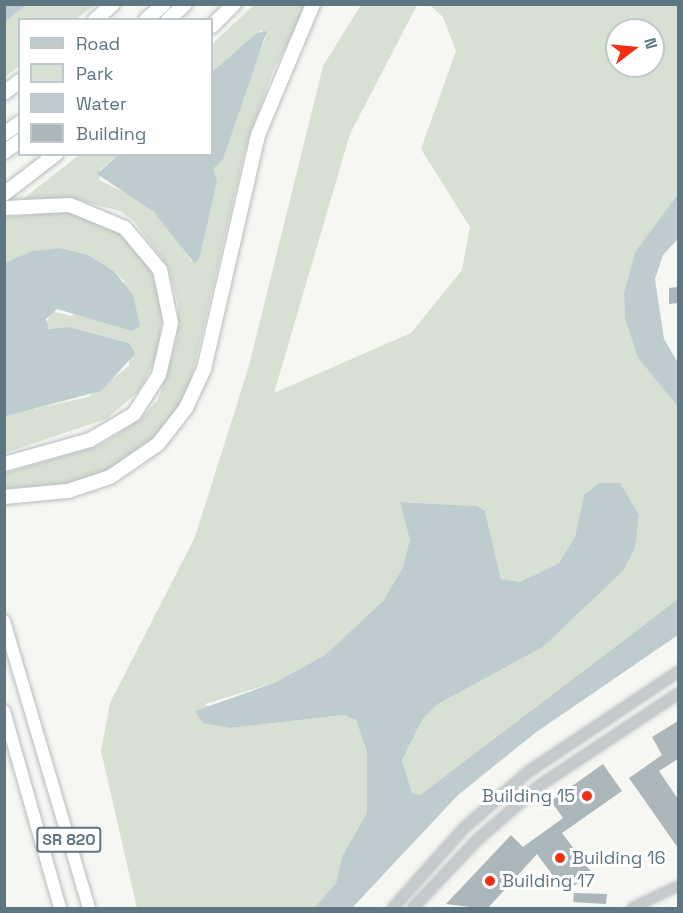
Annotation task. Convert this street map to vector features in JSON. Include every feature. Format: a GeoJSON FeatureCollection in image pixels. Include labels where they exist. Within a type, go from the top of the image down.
{"type":"FeatureCollection","features":[{"type":"Feature","properties":{"kind":"highway"},"geometry":{"type":"LineString","coordinates":[[97,18],[113,4]]}},
{"type":"Feature","properties":{"kind":"highway"},"geometry":{"type":"LineString","coordinates":[[148,18],[164,4]]}},
{"type":"Feature","properties":{"kind":"highway"},"geometry":{"type":"LineString","coordinates":[[170,18],[185,4]]}},
{"type":"Feature","properties":{"kind":"highway"},"geometry":{"type":"LineString","coordinates":[[213,25],[234,4]]}},
{"type":"Feature","properties":{"kind":"highway"},"geometry":{"type":"LineString","coordinates":[[4,497],[68,491],[110,477],[158,444],[186,408],[204,369],[258,135],[313,4]]}},
{"type":"Feature","properties":{"kind":"highway"},"geometry":{"type":"LineString","coordinates":[[4,93],[18,82]]}},
{"type":"Feature","properties":{"kind":"highway"},"geometry":{"type":"LineString","coordinates":[[4,134],[18,124]]}},
{"type":"Feature","properties":{"kind":"highway"},"geometry":{"type":"LineString","coordinates":[[4,152],[18,142]]}},
{"type":"Feature","properties":{"kind":"highway"},"geometry":{"type":"LineString","coordinates":[[4,194],[53,156]]}},
{"type":"Feature","properties":{"kind":"highway"},"geometry":{"type":"LineString","coordinates":[[4,208],[70,205],[124,228],[160,270],[171,323],[159,375],[134,414],[90,440],[4,464]]}},
{"type":"Feature","properties":{"kind":"highway","name":"SR 820"},"geometry":{"type":"LineString","coordinates":[[4,621],[89,909]]}},
{"type":"Feature","properties":{"kind":"highway","name":"SR 820"},"geometry":{"type":"LineString","coordinates":[[4,711],[60,909]]}},
{"type":"Feature","properties":{"kind":"street"},"geometry":{"type":"LineString","coordinates":[[392,909],[464,826],[528,771],[678,671]]}},
{"type":"Feature","properties":{"kind":"street"},"geometry":{"type":"LineString","coordinates":[[412,909],[476,840],[539,785],[678,693]]}},
{"type":"Feature","properties":{"kind":"street"},"geometry":{"type":"LineString","coordinates":[[632,909],[678,886]]}},
{"type":"Feature","properties":{"kind":"green space"},"geometry":{"type":"Polygon","coordinates":[[[26,5],[95,5],[77,18],[18,18],[18,67],[5,77],[5,22],[26,5]]]}},
{"type":"Feature","properties":{"kind":"green space"},"geometry":{"type":"Polygon","coordinates":[[[254,5],[308,5],[273,71],[245,150],[187,398],[160,434],[121,465],[80,482],[5,489],[5,473],[101,445],[139,420],[158,400],[177,339],[178,305],[168,267],[134,221],[120,211],[69,198],[23,199],[78,156],[117,156],[101,169],[99,180],[140,200],[168,225],[191,261],[199,260],[213,169],[266,37],[261,30],[213,71],[213,43],[254,5]]]}},
{"type":"Feature","properties":{"kind":"green space"},"geometry":{"type":"Polygon","coordinates":[[[361,5],[417,5],[350,134],[274,393],[411,333],[462,270],[470,227],[421,149],[456,51],[443,17],[430,5],[678,5],[678,194],[635,252],[624,293],[625,319],[638,358],[678,407],[678,599],[420,795],[412,793],[402,760],[422,720],[436,705],[543,647],[623,571],[584,495],[575,536],[559,563],[520,582],[501,579],[485,511],[479,506],[401,502],[411,540],[403,567],[383,601],[325,655],[274,683],[205,704],[231,728],[344,715],[356,720],[367,752],[367,813],[342,856],[336,883],[314,908],[137,908],[101,751],[110,703],[195,537],[249,366],[323,66],[361,5]]]}},
{"type":"Feature","properties":{"kind":"green space"},"geometry":{"type":"Polygon","coordinates":[[[75,211],[118,230],[150,267],[163,306],[158,355],[139,391],[106,419],[5,453],[5,415],[88,397],[129,366],[129,343],[69,327],[54,332],[46,324],[52,311],[71,316],[125,282],[114,271],[88,255],[60,248],[5,263],[4,217],[75,211]]]}},
{"type":"Feature","properties":{"kind":"water"},"geometry":{"type":"Polygon","coordinates":[[[5,4],[26,4],[26,5],[5,22],[5,4]]]}},
{"type":"Feature","properties":{"kind":"water"},"geometry":{"type":"Polygon","coordinates":[[[267,31],[223,159],[213,169],[217,181],[199,260],[194,263],[154,212],[97,174],[117,156],[213,156],[213,71],[257,33],[267,31]]]}},
{"type":"Feature","properties":{"kind":"water"},"geometry":{"type":"Polygon","coordinates":[[[678,194],[678,239],[663,255],[655,279],[664,339],[678,363],[678,407],[638,358],[625,319],[624,293],[635,252],[678,194]]]}},
{"type":"Feature","properties":{"kind":"water"},"geometry":{"type":"Polygon","coordinates":[[[60,248],[88,255],[114,271],[133,295],[140,326],[132,331],[57,309],[46,319],[49,329],[69,327],[129,343],[135,354],[101,391],[6,416],[5,263],[32,251],[60,248]]]}},
{"type":"Feature","properties":{"kind":"water"},"geometry":{"type":"Polygon","coordinates":[[[599,483],[620,483],[639,515],[635,548],[623,571],[543,647],[436,705],[422,720],[402,760],[412,793],[420,795],[678,599],[678,635],[535,733],[458,795],[352,908],[314,908],[336,883],[342,856],[367,813],[367,752],[356,720],[344,715],[231,728],[203,723],[195,711],[274,683],[325,655],[383,601],[403,567],[410,540],[400,502],[478,506],[485,511],[501,579],[520,582],[559,563],[575,536],[584,495],[599,483]]]}},
{"type":"Feature","properties":{"kind":"building"},"geometry":{"type":"Polygon","coordinates":[[[678,287],[678,303],[669,304],[669,288],[678,287]]]}},
{"type":"Feature","properties":{"kind":"building"},"geometry":{"type":"Polygon","coordinates":[[[678,721],[678,759],[659,771],[678,799],[678,848],[629,778],[662,755],[652,737],[678,721]]]}},
{"type":"Feature","properties":{"kind":"building"},"geometry":{"type":"Polygon","coordinates":[[[603,764],[622,791],[562,833],[592,873],[565,892],[537,854],[487,909],[446,904],[511,835],[523,847],[563,818],[551,801],[603,764]]]}},
{"type":"Feature","properties":{"kind":"building"},"geometry":{"type":"Polygon","coordinates":[[[574,893],[607,894],[606,904],[573,902],[574,893]]]}},
{"type":"Feature","properties":{"kind":"place","name":"Building 15"},"geometry":{"type":"Point","coordinates":[587,796]}},
{"type":"Feature","properties":{"kind":"place","name":"Building 16"},"geometry":{"type":"Point","coordinates":[560,858]}},
{"type":"Feature","properties":{"kind":"place","name":"Building 17"},"geometry":{"type":"Point","coordinates":[490,881]}}]}
